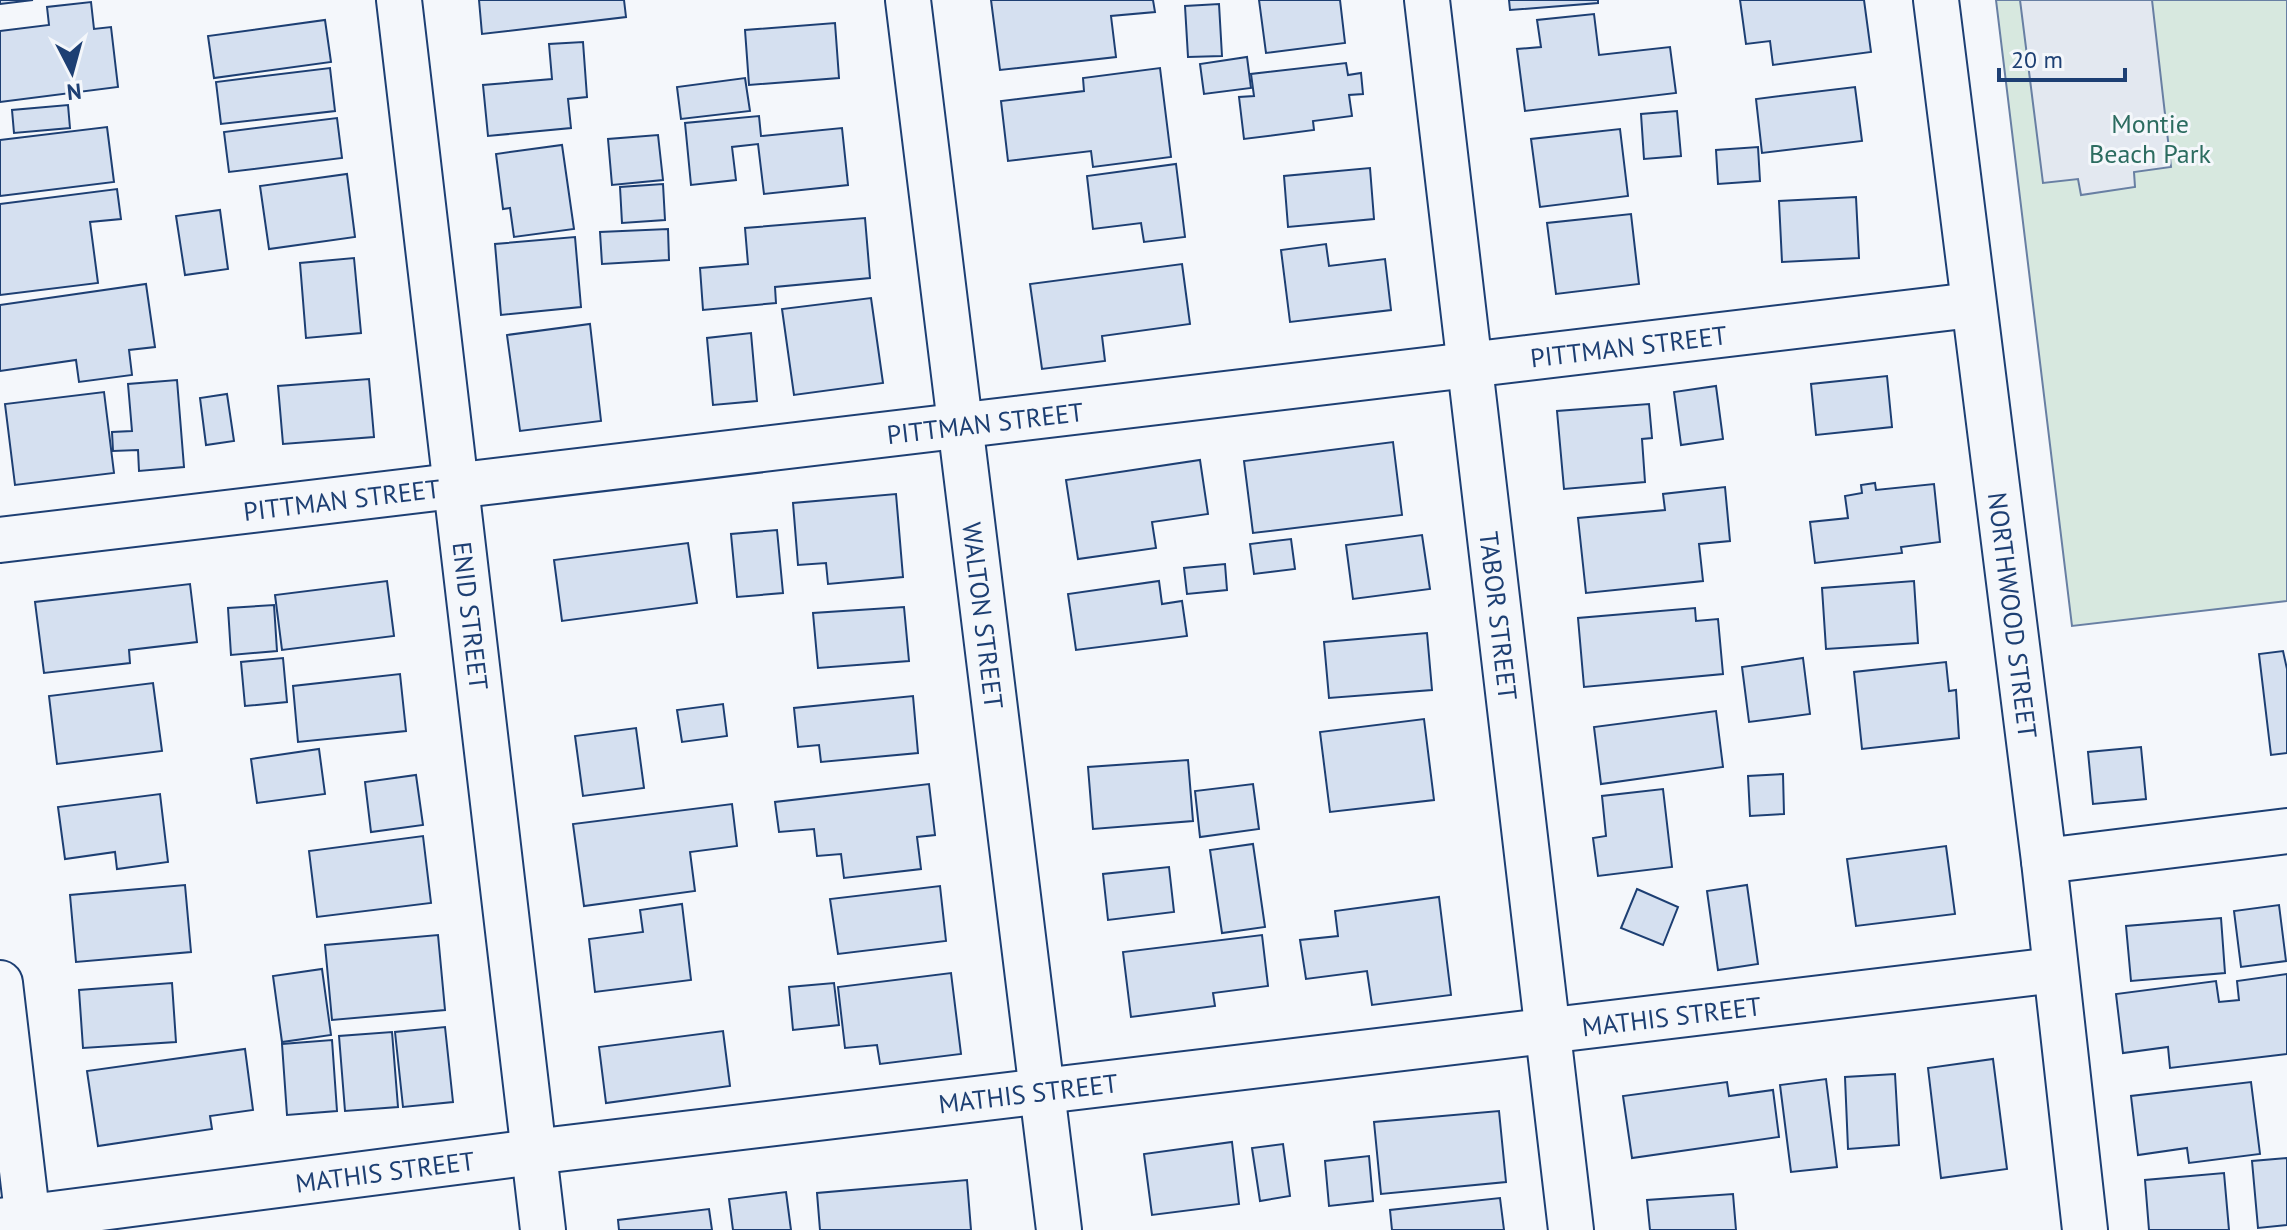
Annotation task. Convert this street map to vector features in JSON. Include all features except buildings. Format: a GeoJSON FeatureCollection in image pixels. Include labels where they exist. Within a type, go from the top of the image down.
{"type":"FeatureCollection","features":[{"type":"Feature","properties":{"kind":"street","name":"ENID STREET"},"geometry":{"type":"LineString","coordinates":[[399,0],[543,1230]]}},
{"type":"Feature","properties":{"kind":"street","name":"WALTON STREET"},"geometry":{"type":"LineString","coordinates":[[908,0],[1059,1230]]}},
{"type":"Feature","properties":{"kind":"street","name":"TABOR STREET"},"geometry":{"type":"LineString","coordinates":[[1427,0],[1571,1230]]}},
{"type":"Feature","properties":{"kind":"street","name":"NORTHWOOD STREET"},"geometry":{"type":"LineString","coordinates":[[1936,0],[2044,861],[2085,1230]]}},
{"type":"Feature","properties":{"kind":"street","name":"PITTMAN STREET"},"geometry":{"type":"LineString","coordinates":[[0,540],[1972,305]]}},
{"type":"Feature","properties":{"kind":"street"},"geometry":{"type":"LineString","coordinates":[[2044,861],[2287,831]]}},
{"type":"Feature","properties":{"kind":"street","name":"MATHIS STREET"},"geometry":{"type":"LineString","coordinates":[[19,1223],[533,1152],[2055,970]]}},
{"type":"Feature","properties":{"kind":"street"},"geometry":{"type":"LineString","coordinates":[[0,983],[19,1223]]}},
{"type":"Feature","properties":{"kind":"green space","name":"Montie Beach Park"},"geometry":{"type":"Polygon","coordinates":[[[1996,0],[2287,0],[2287,601],[2072,626],[1996,0]]]}},
{"type":"Feature","properties":{"kind":"shaded area"},"geometry":{"type":"Polygon","coordinates":[[[2020,0],[2152,0],[2171,167],[2134,172],[2135,187],[2081,195],[2078,179],[2043,183],[2020,0]]]}}]}
